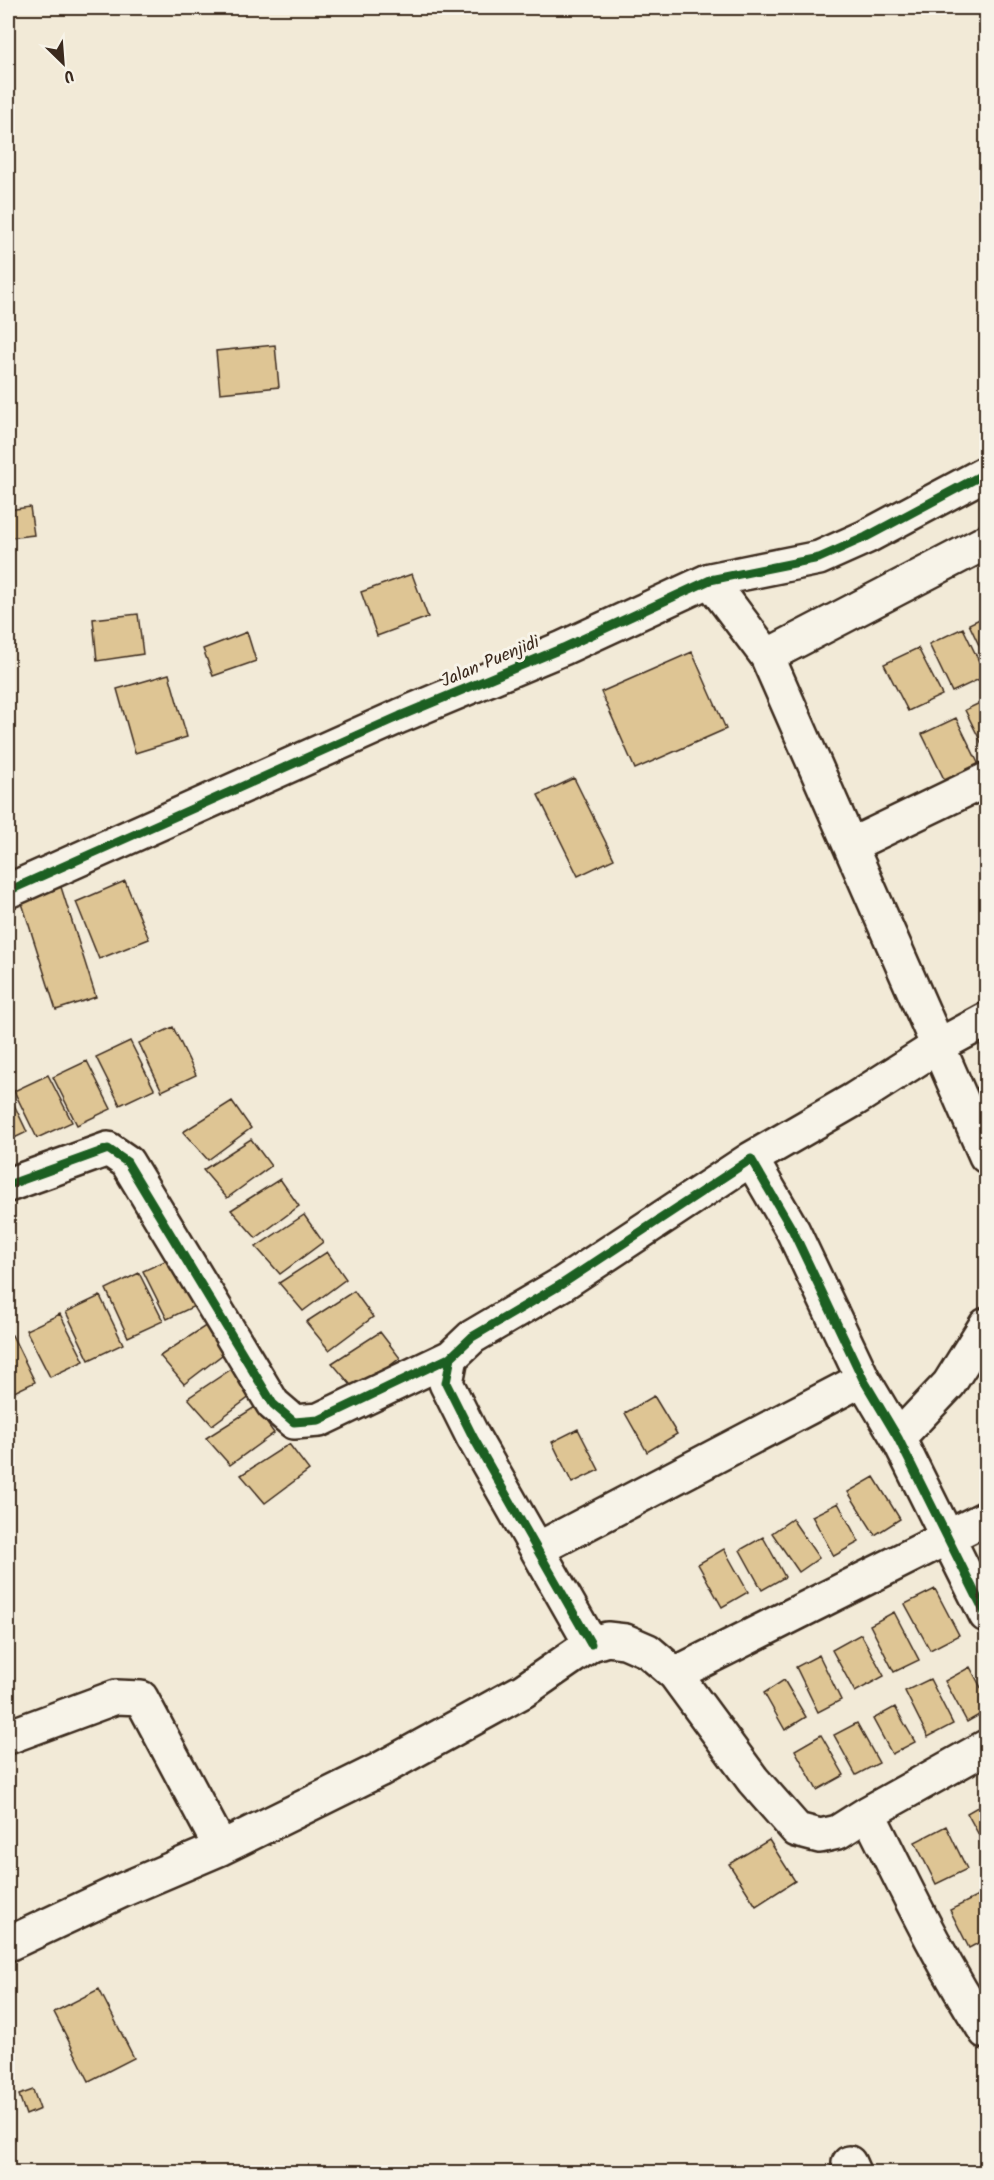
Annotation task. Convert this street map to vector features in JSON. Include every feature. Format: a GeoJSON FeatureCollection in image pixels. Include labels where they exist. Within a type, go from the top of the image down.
{"type":"FeatureCollection","features":[{"type":"Feature","properties":{"kind":"street","name":"Jalan Puenjidi"},"geometry":{"type":"LineString","coordinates":[[8,891],[400,716],[563,648],[710,580],[819,558],[866,537],[987,473]]}},
{"type":"Feature","properties":{"kind":"street"},"geometry":{"type":"LineString","coordinates":[[767,656],[987,542]]}},
{"type":"Feature","properties":{"kind":"street"},"geometry":{"type":"LineString","coordinates":[[710,580],[767,656],[938,1046],[974,1094],[987,1156]]}},
{"type":"Feature","properties":{"kind":"street"},"geometry":{"type":"LineString","coordinates":[[851,845],[987,780]]}},
{"type":"Feature","properties":{"kind":"street"},"geometry":{"type":"LineString","coordinates":[[8,1185],[108,1149],[127,1162],[273,1404],[294,1422],[319,1420],[451,1357],[472,1337],[562,1284],[751,1159],[855,1099],[938,1046],[987,1020]]}},
{"type":"Feature","properties":{"kind":"street"},"geometry":{"type":"LineString","coordinates":[[751,1159],[793,1231],[864,1379],[898,1438],[987,1615]]}},
{"type":"Feature","properties":{"kind":"street"},"geometry":{"type":"LineString","coordinates":[[898,1438],[949,1384],[987,1324]]}},
{"type":"Feature","properties":{"kind":"street"},"geometry":{"type":"LineString","coordinates":[[451,1357],[446,1383],[472,1437],[591,1644]]}},
{"type":"Feature","properties":{"kind":"street"},"geometry":{"type":"LineString","coordinates":[[538,1549],[864,1379]]}},
{"type":"Feature","properties":{"kind":"street"},"geometry":{"type":"LineString","coordinates":[[675,1674],[987,1518]]}},
{"type":"Feature","properties":{"kind":"street"},"geometry":{"type":"LineString","coordinates":[[8,1944],[125,1889],[221,1848],[425,1746],[523,1691],[591,1644],[607,1639],[625,1641],[648,1651],[675,1674],[753,1780],[797,1830],[820,1836],[838,1832],[987,1747]]}},
{"type":"Feature","properties":{"kind":"street"},"geometry":{"type":"LineString","coordinates":[[8,1737],[116,1697],[141,1698],[221,1848]]}},
{"type":"Feature","properties":{"kind":"street"},"geometry":{"type":"LineString","coordinates":[[868,1813],[928,1934],[968,2004],[987,2032]]}},
{"type":"Feature","properties":{"kind":"building"},"geometry":{"type":"Polygon","coordinates":[[[275,345],[279,387],[220,393],[216,351],[275,345]]]}},
{"type":"Feature","properties":{"kind":"building"},"geometry":{"type":"Polygon","coordinates":[[[30,507],[34,535],[8,538],[8,510],[30,507]]]}},
{"type":"Feature","properties":{"kind":"building"},"geometry":{"type":"Polygon","coordinates":[[[412,574],[428,617],[377,636],[361,592],[412,574]]]}},
{"type":"Feature","properties":{"kind":"building"},"geometry":{"type":"Polygon","coordinates":[[[138,614],[143,654],[97,661],[93,619],[138,614]]]}},
{"type":"Feature","properties":{"kind":"building"},"geometry":{"type":"Polygon","coordinates":[[[986,616],[986,660],[969,624],[986,616]]]}},
{"type":"Feature","properties":{"kind":"building"},"geometry":{"type":"Polygon","coordinates":[[[963,628],[986,676],[952,692],[929,644],[963,628]]]}},
{"type":"Feature","properties":{"kind":"building"},"geometry":{"type":"Polygon","coordinates":[[[247,632],[256,661],[213,676],[203,649],[247,632]]]}},
{"type":"Feature","properties":{"kind":"building"},"geometry":{"type":"Polygon","coordinates":[[[918,648],[942,695],[908,711],[884,664],[918,648]]]}},
{"type":"Feature","properties":{"kind":"building"},"geometry":{"type":"Polygon","coordinates":[[[692,652],[726,729],[635,769],[601,692],[692,652]]]}},
{"type":"Feature","properties":{"kind":"building"},"geometry":{"type":"Polygon","coordinates":[[[169,674],[187,737],[135,753],[117,689],[169,674]]]}},
{"type":"Feature","properties":{"kind":"building"},"geometry":{"type":"Polygon","coordinates":[[[986,700],[986,752],[965,710],[986,700]]]}},
{"type":"Feature","properties":{"kind":"building"},"geometry":{"type":"Polygon","coordinates":[[[956,718],[979,765],[945,781],[922,734],[956,718]]]}},
{"type":"Feature","properties":{"kind":"building"},"geometry":{"type":"Polygon","coordinates":[[[574,778],[614,859],[578,876],[538,795],[574,778]]]}},
{"type":"Feature","properties":{"kind":"building"},"geometry":{"type":"Polygon","coordinates":[[[125,881],[149,939],[99,959],[76,902],[125,881]]]}},
{"type":"Feature","properties":{"kind":"building"},"geometry":{"type":"Polygon","coordinates":[[[61,887],[96,997],[56,1010],[21,900],[61,887]]]}},
{"type":"Feature","properties":{"kind":"building"},"geometry":{"type":"Polygon","coordinates":[[[173,1027],[196,1075],[162,1091],[139,1043],[173,1027]]]}},
{"type":"Feature","properties":{"kind":"building"},"geometry":{"type":"Polygon","coordinates":[[[130,1041],[154,1089],[120,1105],[96,1057],[130,1041]]]}},
{"type":"Feature","properties":{"kind":"building"},"geometry":{"type":"Polygon","coordinates":[[[87,1061],[111,1109],[77,1125],[53,1077],[87,1061]]]}},
{"type":"Feature","properties":{"kind":"building"},"geometry":{"type":"Polygon","coordinates":[[[48,1075],[72,1122],[37,1138],[14,1091],[48,1075]]]}},
{"type":"Feature","properties":{"kind":"building"},"geometry":{"type":"Polygon","coordinates":[[[8,1092],[27,1132],[8,1141],[8,1092]]]}},
{"type":"Feature","properties":{"kind":"building"},"geometry":{"type":"Polygon","coordinates":[[[232,1101],[251,1128],[208,1160],[183,1132],[232,1101]]]}},
{"type":"Feature","properties":{"kind":"building"},"geometry":{"type":"Polygon","coordinates":[[[251,1139],[271,1166],[227,1198],[203,1170],[251,1139]]]}},
{"type":"Feature","properties":{"kind":"building"},"geometry":{"type":"Polygon","coordinates":[[[280,1179],[299,1206],[256,1238],[231,1210],[280,1179]]]}},
{"type":"Feature","properties":{"kind":"building"},"geometry":{"type":"Polygon","coordinates":[[[304,1215],[323,1242],[280,1274],[256,1247],[304,1215]]]}},
{"type":"Feature","properties":{"kind":"building"},"geometry":{"type":"Polygon","coordinates":[[[327,1252],[346,1279],[303,1311],[279,1283],[327,1252]]]}},
{"type":"Feature","properties":{"kind":"building"},"geometry":{"type":"Polygon","coordinates":[[[178,1255],[201,1303],[167,1319],[143,1271],[178,1255]]]}},
{"type":"Feature","properties":{"kind":"building"},"geometry":{"type":"Polygon","coordinates":[[[139,1273],[163,1321],[128,1337],[106,1289],[139,1273]]]}},
{"type":"Feature","properties":{"kind":"building"},"geometry":{"type":"Polygon","coordinates":[[[354,1291],[373,1317],[329,1350],[306,1322],[354,1291]]]}},
{"type":"Feature","properties":{"kind":"building"},"geometry":{"type":"Polygon","coordinates":[[[100,1296],[123,1344],[89,1360],[66,1312],[100,1296]]]}},
{"type":"Feature","properties":{"kind":"building"},"geometry":{"type":"Polygon","coordinates":[[[60,1314],[84,1361],[50,1377],[26,1330],[60,1314]]]}},
{"type":"Feature","properties":{"kind":"building"},"geometry":{"type":"Polygon","coordinates":[[[207,1325],[227,1351],[184,1384],[160,1356],[207,1325]]]}},
{"type":"Feature","properties":{"kind":"building"},"geometry":{"type":"Polygon","coordinates":[[[380,1332],[400,1358],[356,1391],[332,1363],[380,1332]]]}},
{"type":"Feature","properties":{"kind":"building"},"geometry":{"type":"Polygon","coordinates":[[[12,1335],[35,1382],[8,1395],[8,1337],[12,1335]]]}},
{"type":"Feature","properties":{"kind":"building"},"geometry":{"type":"Polygon","coordinates":[[[236,1366],[255,1393],[212,1425],[188,1398],[236,1366]]]}},
{"type":"Feature","properties":{"kind":"building"},"geometry":{"type":"Polygon","coordinates":[[[654,1396],[677,1434],[647,1452],[625,1413],[654,1396]]]}},
{"type":"Feature","properties":{"kind":"building"},"geometry":{"type":"Polygon","coordinates":[[[255,1407],[274,1433],[230,1465],[206,1438],[255,1407]]]}},
{"type":"Feature","properties":{"kind":"building"},"geometry":{"type":"Polygon","coordinates":[[[578,1429],[599,1470],[572,1483],[552,1442],[578,1429]]]}},
{"type":"Feature","properties":{"kind":"building"},"geometry":{"type":"Polygon","coordinates":[[[289,1444],[309,1470],[265,1503],[241,1475],[289,1444]]]}},
{"type":"Feature","properties":{"kind":"building"},"geometry":{"type":"Polygon","coordinates":[[[874,1477],[900,1519],[875,1535],[848,1492],[874,1477]]]}},
{"type":"Feature","properties":{"kind":"building"},"geometry":{"type":"Polygon","coordinates":[[[838,1503],[859,1542],[834,1556],[812,1516],[838,1503]]]}},
{"type":"Feature","properties":{"kind":"building"},"geometry":{"type":"Polygon","coordinates":[[[792,1519],[819,1558],[799,1572],[772,1533],[792,1519]]]}},
{"type":"Feature","properties":{"kind":"building"},"geometry":{"type":"Polygon","coordinates":[[[763,1537],[785,1577],[762,1590],[740,1550],[763,1537]]]}},
{"type":"Feature","properties":{"kind":"building"},"geometry":{"type":"Polygon","coordinates":[[[724,1549],[748,1592],[722,1607],[698,1564],[724,1549]]]}},
{"type":"Feature","properties":{"kind":"building"},"geometry":{"type":"Polygon","coordinates":[[[935,1589],[959,1635],[930,1650],[905,1604],[935,1589]]]}},
{"type":"Feature","properties":{"kind":"building"},"geometry":{"type":"Polygon","coordinates":[[[894,1612],[919,1660],[894,1672],[870,1625],[894,1612]]]}},
{"type":"Feature","properties":{"kind":"building"},"geometry":{"type":"Polygon","coordinates":[[[861,1634],[884,1676],[855,1692],[832,1650],[861,1634]]]}},
{"type":"Feature","properties":{"kind":"building"},"geometry":{"type":"Polygon","coordinates":[[[819,1655],[841,1700],[818,1712],[796,1667],[819,1655]]]}},
{"type":"Feature","properties":{"kind":"building"},"geometry":{"type":"Polygon","coordinates":[[[970,1667],[986,1697],[986,1711],[967,1722],[945,1681],[970,1667]]]}},
{"type":"Feature","properties":{"kind":"building"},"geometry":{"type":"Polygon","coordinates":[[[930,1679],[953,1724],[928,1737],[905,1691],[930,1679]]]}},
{"type":"Feature","properties":{"kind":"building"},"geometry":{"type":"Polygon","coordinates":[[[784,1680],[806,1717],[785,1730],[764,1693],[784,1680]]]}},
{"type":"Feature","properties":{"kind":"building"},"geometry":{"type":"Polygon","coordinates":[[[895,1707],[915,1742],[892,1754],[873,1719],[895,1707]]]}},
{"type":"Feature","properties":{"kind":"building"},"geometry":{"type":"Polygon","coordinates":[[[857,1723],[879,1763],[856,1775],[834,1735],[857,1723]]]}},
{"type":"Feature","properties":{"kind":"building"},"geometry":{"type":"Polygon","coordinates":[[[821,1735],[844,1775],[817,1790],[795,1750],[821,1735]]]}},
{"type":"Feature","properties":{"kind":"building"},"geometry":{"type":"Polygon","coordinates":[[[986,1802],[986,1848],[967,1813],[986,1802]]]}},
{"type":"Feature","properties":{"kind":"building"},"geometry":{"type":"Polygon","coordinates":[[[946,1826],[967,1869],[936,1884],[915,1842],[946,1826]]]}},
{"type":"Feature","properties":{"kind":"building"},"geometry":{"type":"Polygon","coordinates":[[[769,1840],[795,1881],[756,1906],[729,1864],[769,1840]]]}},
{"type":"Feature","properties":{"kind":"building"},"geometry":{"type":"Polygon","coordinates":[[[986,1892],[986,1939],[969,1948],[950,1910],[986,1892]]]}},
{"type":"Feature","properties":{"kind":"building"},"geometry":{"type":"Polygon","coordinates":[[[99,1989],[134,2058],[89,2081],[54,2012],[99,1989]]]}},
{"type":"Feature","properties":{"kind":"building"},"geometry":{"type":"Polygon","coordinates":[[[33,2090],[40,2109],[26,2115],[19,2095],[33,2090]]]}},
{"type":"Feature","properties":{"kind":"building"},"geometry":{"type":"Polygon","coordinates":[[[986,2165],[986,2172],[963,2172],[986,2165]]]}},
{"type":"Feature","properties":{"kind":"cycle path"},"geometry":{"type":"LineString","coordinates":[[8,891],[400,716],[563,648],[710,580],[819,558],[866,537],[986,473]]}},
{"type":"Feature","properties":{"kind":"cycle path"},"geometry":{"type":"LineString","coordinates":[[8,1185],[108,1149],[127,1162],[273,1404],[294,1422],[319,1420],[451,1357]]}},
{"type":"Feature","properties":{"kind":"cycle path"},"geometry":{"type":"LineString","coordinates":[[591,1644],[473,1437],[446,1383],[451,1357],[472,1337],[562,1284],[751,1159],[793,1231],[863,1379],[898,1438],[986,1615]]}}]}
